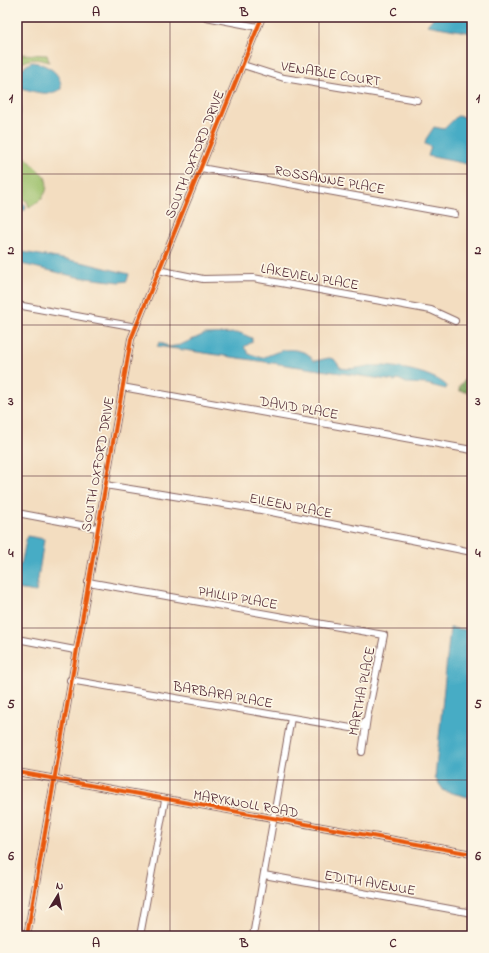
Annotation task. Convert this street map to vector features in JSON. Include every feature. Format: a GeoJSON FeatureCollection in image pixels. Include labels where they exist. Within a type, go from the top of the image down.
{"type":"FeatureCollection","features":[{"type":"Feature","properties":{"kind":"street"},"geometry":{"type":"LineString","coordinates":[[206,17],[258,27]]}},
{"type":"Feature","properties":{"kind":"street","name":"SOUTH OXFORD DRIVE"},"geometry":{"type":"LineString","coordinates":[[26,936],[75,650],[131,339],[262,17]]}},
{"type":"Feature","properties":{"kind":"street","name":"VENABLE COURT"},"geometry":{"type":"LineString","coordinates":[[242,65],[284,78],[417,100]]}},
{"type":"Feature","properties":{"kind":"street","name":"ROSSANNE PLACE"},"geometry":{"type":"LineString","coordinates":[[200,168],[455,214]]}},
{"type":"Feature","properties":{"kind":"street","name":"LAKEVIEW PLACE"},"geometry":{"type":"LineString","coordinates":[[158,270],[191,278],[239,278],[261,280],[431,310],[455,321]]}},
{"type":"Feature","properties":{"kind":"street"},"geometry":{"type":"LineString","coordinates":[[17,305],[136,327]]}},
{"type":"Feature","properties":{"kind":"street","name":"DAVID PLACE"},"geometry":{"type":"LineString","coordinates":[[122,387],[472,450]]}},
{"type":"Feature","properties":{"kind":"street","name":"EILEEN PLACE"},"geometry":{"type":"LineString","coordinates":[[105,485],[261,510],[472,552]]}},
{"type":"Feature","properties":{"kind":"street"},"geometry":{"type":"LineString","coordinates":[[17,513],[97,528]]}},
{"type":"Feature","properties":{"kind":"street","name":"PHILLIP PLACE"},"geometry":{"type":"LineString","coordinates":[[88,582],[384,635]]}},
{"type":"Feature","properties":{"kind":"street","name":"MARTHA PLACE"},"geometry":{"type":"LineString","coordinates":[[362,752],[367,718],[384,635]]}},
{"type":"Feature","properties":{"kind":"street"},"geometry":{"type":"LineString","coordinates":[[17,639],[75,650]]}},
{"type":"Feature","properties":{"kind":"street","name":"BARBARA PLACE"},"geometry":{"type":"LineString","coordinates":[[70,680],[351,728],[362,726],[367,718]]}},
{"type":"Feature","properties":{"kind":"street"},"geometry":{"type":"LineString","coordinates":[[253,936],[291,718]]}},
{"type":"Feature","properties":{"kind":"street","name":"MARYKNOLL ROAD"},"geometry":{"type":"LineString","coordinates":[[17,772],[165,800],[472,854]]}},
{"type":"Feature","properties":{"kind":"street"},"geometry":{"type":"LineString","coordinates":[[140,936],[165,800]]}},
{"type":"Feature","properties":{"kind":"street","name":"EDITH AVENUE"},"geometry":{"type":"LineString","coordinates":[[264,875],[472,913]]}},
{"type":"Feature","properties":{"kind":"green space"},"geometry":{"type":"Polygon","coordinates":[[[17,54],[47,55],[49,62],[35,59],[27,60],[17,69],[17,54]]]}},
{"type":"Feature","properties":{"kind":"green space"},"geometry":{"type":"Polygon","coordinates":[[[17,152],[25,157],[45,177],[47,182],[46,192],[44,195],[41,199],[29,207],[27,201],[17,197],[17,152]]]}},
{"type":"Feature","properties":{"kind":"green space"},"geometry":{"type":"Polygon","coordinates":[[[472,370],[472,393],[460,391],[459,387],[472,370]]]}},
{"type":"Feature","properties":{"kind":"water"},"geometry":{"type":"Polygon","coordinates":[[[434,17],[472,17],[472,33],[427,25],[434,17]]]}},
{"type":"Feature","properties":{"kind":"water"},"geometry":{"type":"Polygon","coordinates":[[[32,62],[48,67],[52,70],[59,78],[61,89],[51,93],[46,93],[35,92],[19,87],[17,93],[18,74],[22,68],[32,62]]]}},
{"type":"Feature","properties":{"kind":"water"},"geometry":{"type":"Polygon","coordinates":[[[17,94],[21,107],[17,131],[17,94]]]}},
{"type":"Feature","properties":{"kind":"water"},"geometry":{"type":"Polygon","coordinates":[[[457,116],[472,118],[472,165],[428,156],[431,147],[425,144],[426,139],[434,127],[444,129],[457,116]]]}},
{"type":"Feature","properties":{"kind":"water"},"geometry":{"type":"Polygon","coordinates":[[[17,201],[26,206],[25,210],[17,213],[17,201]]]}},
{"type":"Feature","properties":{"kind":"water"},"geometry":{"type":"Polygon","coordinates":[[[17,251],[85,263],[129,274],[127,281],[120,282],[77,277],[17,263],[17,251]]]}},
{"type":"Feature","properties":{"kind":"water"},"geometry":{"type":"Polygon","coordinates":[[[240,333],[252,338],[252,342],[244,347],[249,354],[262,358],[279,351],[294,350],[308,354],[315,361],[329,358],[334,359],[341,368],[345,369],[369,366],[388,366],[411,370],[432,377],[447,386],[446,389],[426,384],[406,383],[398,379],[395,381],[157,346],[160,342],[169,347],[180,345],[205,334],[240,333]]]}},
{"type":"Feature","properties":{"kind":"water"},"geometry":{"type":"Polygon","coordinates":[[[27,536],[44,539],[36,592],[17,589],[17,564],[21,565],[27,536]]]}},
{"type":"Feature","properties":{"kind":"water"},"geometry":{"type":"Polygon","coordinates":[[[450,628],[472,630],[472,798],[444,791],[435,778],[450,628]]]}},
{"type":"Feature","properties":{"kind":"cycle path"},"geometry":{"type":"LineString","coordinates":[[27,936],[131,339],[262,17]]}},
{"type":"Feature","properties":{"kind":"cycle path"},"geometry":{"type":"LineString","coordinates":[[17,772],[472,854]]}}]}
